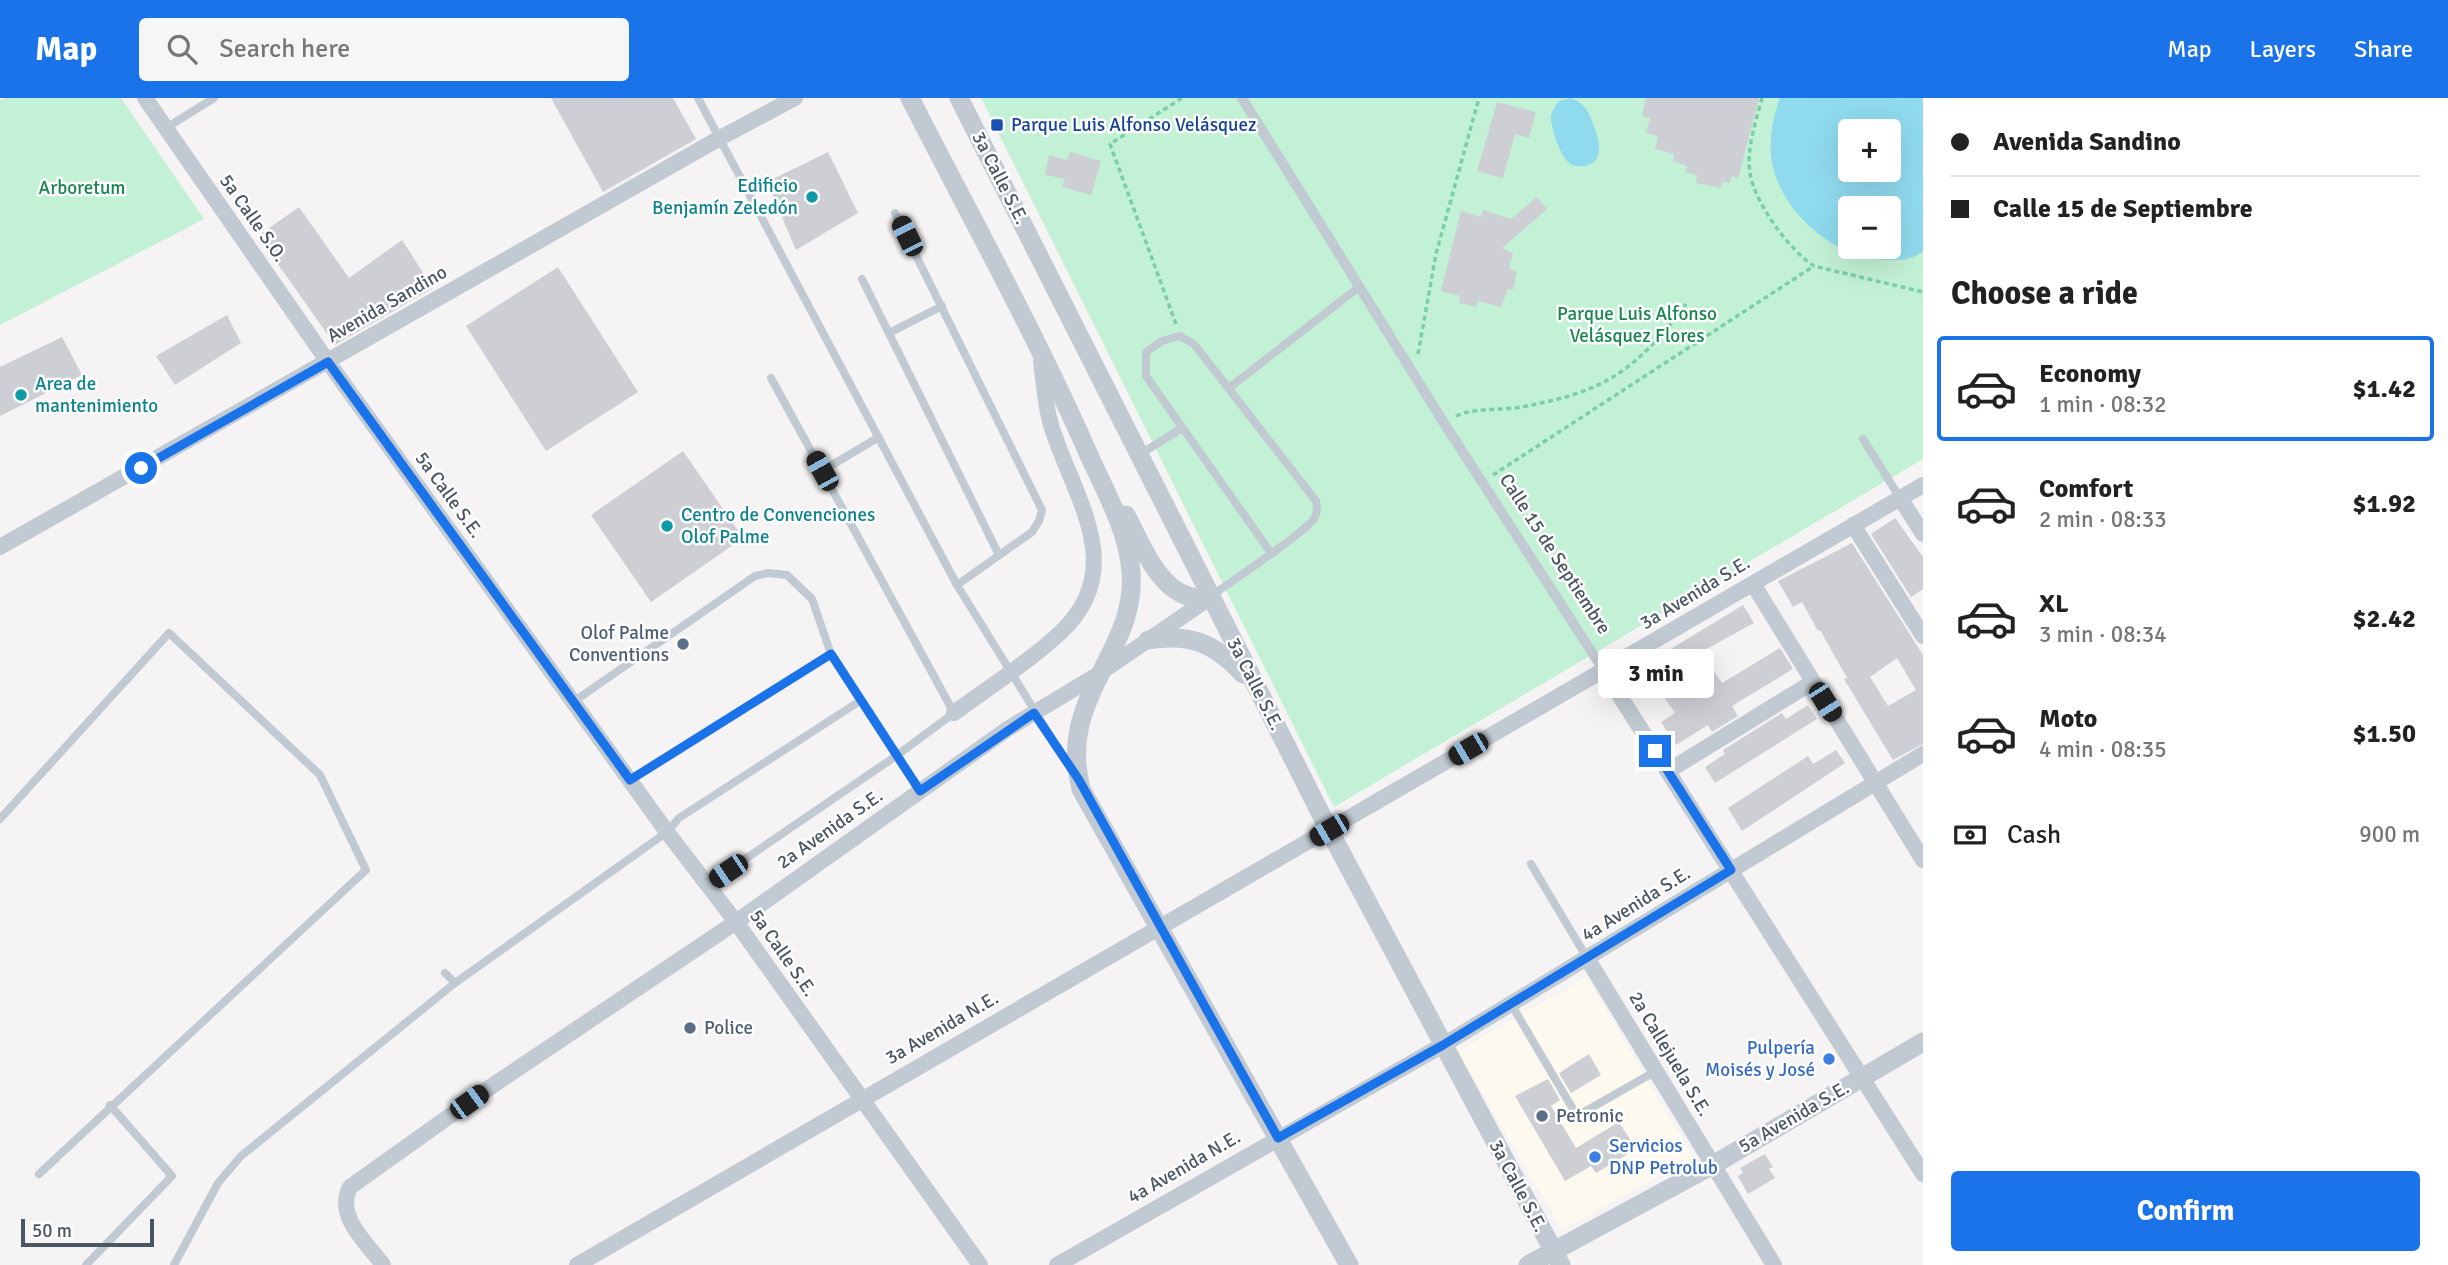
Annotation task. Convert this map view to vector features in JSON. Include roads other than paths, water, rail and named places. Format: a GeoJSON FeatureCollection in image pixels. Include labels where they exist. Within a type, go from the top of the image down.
{"type":"FeatureCollection","features":[{"type":"Feature","properties":{"kind":"street","name":"5a Calle S.O."},"geometry":{"type":"LineString","coordinates":[[145,98],[328,362]]}},
{"type":"Feature","properties":{"kind":"street","name":"Avenida Sandino"},"geometry":{"type":"LineString","coordinates":[[0,547],[795,98]]}},
{"type":"Feature","properties":{"kind":"street"},"geometry":{"type":"LineString","coordinates":[[909,98],[1040,352],[1122,529],[1131,574],[1128,611],[1123,628],[1097,674],[1076,737],[1079,780],[1349,1265]]}},
{"type":"Feature","properties":{"kind":"street","name":"3a Calle S.E."},"geometry":{"type":"LineString","coordinates":[[959,98],[1329,830],[1557,1258]]}},
{"type":"Feature","properties":{"kind":"street","name":"Calle 15 de Septiembre"},"geometry":{"type":"LineString","coordinates":[[1242,98],[1444,423],[1864,1077],[1923,1174]]}},
{"type":"Feature","properties":{"kind":"street"},"geometry":{"type":"LineString","coordinates":[[954,713],[1062,631],[1085,597],[1094,561],[1094,537],[1050,423],[1040,352]]}},
{"type":"Feature","properties":{"kind":"street","name":"5a Calle S.E."},"geometry":{"type":"LineString","coordinates":[[328,362],[667,832],[736,922],[980,1265]]}},
{"type":"Feature","properties":{"kind":"street"},"geometry":{"type":"LineString","coordinates":[[1073,419],[1159,575],[1184,596],[1198,599],[1211,597]]}},
{"type":"Feature","properties":{"kind":"street"},"geometry":{"type":"LineString","coordinates":[[1923,485],[1900,498],[1923,534]]}},
{"type":"Feature","properties":{"kind":"street","name":"3a Avenida S.E."},"geometry":{"type":"LineString","coordinates":[[1329,830],[1900,498]]}},
{"type":"Feature","properties":{"kind":"street"},"geometry":{"type":"LineString","coordinates":[[1853,525],[1917,612],[1923,636]]}},
{"type":"Feature","properties":{"kind":"street"},"geometry":{"type":"LineString","coordinates":[[1753,583],[1923,860]]}},
{"type":"Feature","properties":{"kind":"street","name":"2a Avenida S.E."},"geometry":{"type":"LineString","coordinates":[[383,1265],[346,1214],[344,1200],[350,1187],[478,1095],[736,922],[920,791],[1211,597]]}},
{"type":"Feature","properties":{"kind":"street"},"geometry":{"type":"LineString","coordinates":[[1148,640],[1174,637],[1206,642],[1227,656],[1260,693]]}},
{"type":"Feature","properties":{"kind":"street"},"geometry":{"type":"LineString","coordinates":[[1668,771],[1813,682]]}},
{"type":"Feature","properties":{"kind":"street","name":"4a Avenida S.E."},"geometry":{"type":"LineString","coordinates":[[1443,1045],[1923,754]]}},
{"type":"Feature","properties":{"kind":"street","name":"3a Avenida N.E."},"geometry":{"type":"LineString","coordinates":[[577,1265],[1329,830]]}},
{"type":"Feature","properties":{"kind":"street","name":"2a Callejuela S.E."},"geometry":{"type":"LineString","coordinates":[[1587,958],[1774,1265]]}},
{"type":"Feature","properties":{"kind":"street","name":"5a Avenida S.E."},"geometry":{"type":"LineString","coordinates":[[1528,1265],[1557,1258],[1923,1042]]}},
{"type":"Feature","properties":{"kind":"street","name":"4a Avenida N.E."},"geometry":{"type":"LineString","coordinates":[[1056,1265],[1443,1045]]}},
{"type":"Feature","properties":{"kind":"lane"},"geometry":{"type":"LineString","coordinates":[[165,128],[214,98]]}},
{"type":"Feature","properties":{"kind":"lane"},"geometry":{"type":"LineString","coordinates":[[698,98],[957,585],[1034,713],[1079,780]]}},
{"type":"Feature","properties":{"kind":"lane"},"geometry":{"type":"LineString","coordinates":[[895,213],[1042,510],[1040,521],[1032,532],[957,585]]}},
{"type":"Feature","properties":{"kind":"lane"},"geometry":{"type":"LineString","coordinates":[[862,279],[999,555]]}},
{"type":"Feature","properties":{"kind":"lane"},"geometry":{"type":"LineString","coordinates":[[1229,388],[1359,287]]}},
{"type":"Feature","properties":{"kind":"lane"},"geometry":{"type":"LineString","coordinates":[[889,333],[942,306]]}},
{"type":"Feature","properties":{"kind":"lane"},"geometry":{"type":"LineString","coordinates":[[1211,597],[1271,553],[1313,520],[1316,501],[1194,344],[1180,336],[1154,347],[1146,352],[1146,376],[1271,553]]}},
{"type":"Feature","properties":{"kind":"lane"},"geometry":{"type":"LineString","coordinates":[[707,885],[895,757],[954,713],[771,378]]}},
{"type":"Feature","properties":{"kind":"lane"},"geometry":{"type":"LineString","coordinates":[[1139,455],[1182,428]]}},
{"type":"Feature","properties":{"kind":"lane"},"geometry":{"type":"LineString","coordinates":[[822,471],[879,437]]}},
{"type":"Feature","properties":{"kind":"lane"},"geometry":{"type":"LineString","coordinates":[[1863,439],[1900,498]]}},
{"type":"Feature","properties":{"kind":"lane"},"geometry":{"type":"LineString","coordinates":[[573,702],[755,576],[768,573],[788,575],[812,599],[831,654],[895,757],[920,791]]}},
{"type":"Feature","properties":{"kind":"lane"},"geometry":{"type":"LineString","coordinates":[[0,819],[169,633],[320,775],[366,870],[110,1105],[39,1174]]}},
{"type":"Feature","properties":{"kind":"lane"},"geometry":{"type":"LineString","coordinates":[[630,780],[831,654]]}},
{"type":"Feature","properties":{"kind":"lane"},"geometry":{"type":"LineString","coordinates":[[174,1265],[218,1183],[241,1156],[455,983],[667,832],[679,818],[860,701]]}},
{"type":"Feature","properties":{"kind":"lane","name":"2a Callejuela S.E."},"geometry":{"type":"LineString","coordinates":[[1531,864],[1587,958]]}},
{"type":"Feature","properties":{"kind":"lane"},"geometry":{"type":"LineString","coordinates":[[445,973],[455,983]]}},
{"type":"Feature","properties":{"kind":"lane"},"geometry":{"type":"LineString","coordinates":[[1511,1004],[1577,1116],[1656,1071]]}},
{"type":"Feature","properties":{"kind":"lane"},"geometry":{"type":"LineString","coordinates":[[86,1265],[172,1176],[110,1105]]}},
{"type":"Feature","properties":{"kind":"water"},"geometry":{"type":"Polygon","coordinates":[[[1571,98],[1586,109],[1598,139],[1598,157],[1583,166],[1568,162],[1559,147],[1552,126],[1551,115],[1559,101],[1571,98]]]}},
{"type":"Feature","properties":{"kind":"water"},"geometry":{"type":"Polygon","coordinates":[[[1780,98],[1923,98],[1923,251],[1902,260],[1878,259],[1901,259],[1901,196],[1838,196],[1838,246],[1814,230],[1799,215],[1777,181],[1771,154],[1773,121],[1780,98]]]}},
{"type":"Feature","properties":{"kind":"place","name":"Parque Luis Alfonso Velásquez"},"geometry":{"type":"Point","coordinates":[997,125]}},
{"type":"Feature","properties":{"kind":"place","name":"Edificio Benjamín Zeledón"},"geometry":{"type":"Point","coordinates":[812,197]}},
{"type":"Feature","properties":{"kind":"place","name":"Area de mantenimiento"},"geometry":{"type":"Point","coordinates":[21,395]}},
{"type":"Feature","properties":{"kind":"place","name":"Centro de Convenciones Olof Palme"},"geometry":{"type":"Point","coordinates":[667,526]}},
{"type":"Feature","properties":{"kind":"place","name":"Olof Palme Conventions"},"geometry":{"type":"Point","coordinates":[683,644]}},
{"type":"Feature","properties":{"kind":"place","name":"Police"},"geometry":{"type":"Point","coordinates":[690,1028]}},
{"type":"Feature","properties":{"kind":"place","name":"Pulpería Moisés y José"},"geometry":{"type":"Point","coordinates":[1829,1059]}},
{"type":"Feature","properties":{"kind":"place","name":"Petronic"},"geometry":{"type":"Point","coordinates":[1542,1116]}},
{"type":"Feature","properties":{"kind":"place","name":"Servicios DNP Petrolub"},"geometry":{"type":"Point","coordinates":[1595,1157]}},
{"type":"Feature","properties":{"kind":"park label","name":"Arboretum"},"geometry":{"type":"Point","coordinates":[82,188]}},
{"type":"Feature","properties":{"kind":"park label","name":"Parque Luis Alfonso Velásquez Flores"},"geometry":{"type":"Point","coordinates":[1637,325]}}]}
